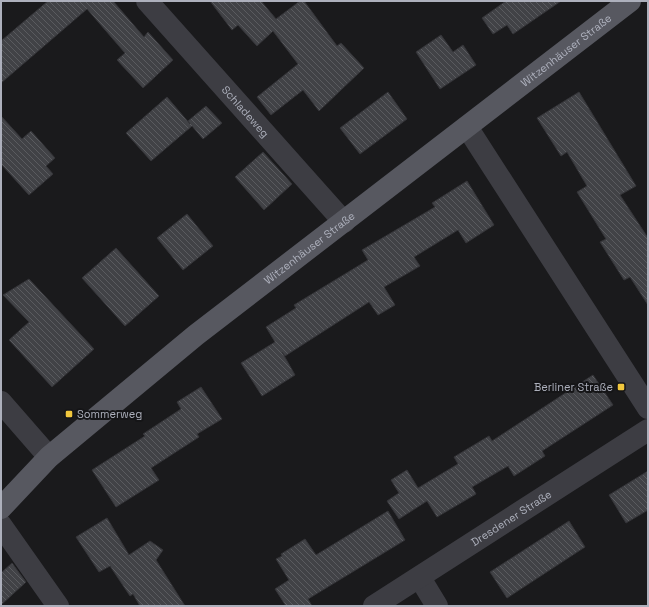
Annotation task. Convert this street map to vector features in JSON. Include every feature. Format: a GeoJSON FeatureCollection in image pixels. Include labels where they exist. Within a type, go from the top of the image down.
{"type":"FeatureCollection","features":[{"type":"Feature","properties":{"kind":"main road","name":"Witzenhäuser Straße"},"geometry":{"type":"LineString","coordinates":[[1,508],[49,457],[196,335],[630,1]]}},
{"type":"Feature","properties":{"kind":"street","name":"Schladeweg"},"geometry":{"type":"LineString","coordinates":[[147,1],[344,222]]}},
{"type":"Feature","properties":{"kind":"street"},"geometry":{"type":"LineString","coordinates":[[466,127],[648,408]]}},
{"type":"Feature","properties":{"kind":"street"},"geometry":{"type":"LineString","coordinates":[[1,402],[49,457]]}},
{"type":"Feature","properties":{"kind":"street","name":"Dresdener Straße"},"geometry":{"type":"LineString","coordinates":[[374,606],[420,578],[648,430]]}},
{"type":"Feature","properties":{"kind":"street"},"geometry":{"type":"LineString","coordinates":[[1,525],[58,606]]}},
{"type":"Feature","properties":{"kind":"street"},"geometry":{"type":"LineString","coordinates":[[420,578],[437,606]]}},
{"type":"Feature","properties":{"kind":"building"},"geometry":{"type":"Polygon","coordinates":[[[48,1],[113,1],[144,37],[148,32],[173,60],[143,88],[117,60],[125,53],[87,9],[1,83],[1,41],[48,1]]]}},
{"type":"Feature","properties":{"kind":"building"},"geometry":{"type":"Polygon","coordinates":[[[210,1],[261,1],[276,19],[300,1],[304,1],[337,46],[341,43],[364,68],[319,111],[303,90],[271,115],[257,97],[298,64],[273,31],[257,46],[238,25],[232,30],[210,1]]]}},
{"type":"Feature","properties":{"kind":"building"},"geometry":{"type":"Polygon","coordinates":[[[506,1],[561,1],[513,34],[507,25],[493,34],[482,18],[506,1]]]}},
{"type":"Feature","properties":{"kind":"building"},"geometry":{"type":"Polygon","coordinates":[[[441,35],[453,52],[463,45],[476,65],[440,89],[416,52],[441,35]]]}},
{"type":"Feature","properties":{"kind":"building"},"geometry":{"type":"Polygon","coordinates":[[[388,92],[407,119],[360,154],[340,128],[388,92]]]}},
{"type":"Feature","properties":{"kind":"building"},"geometry":{"type":"Polygon","coordinates":[[[579,92],[636,186],[620,195],[648,238],[648,305],[630,277],[624,280],[600,242],[606,239],[577,192],[587,186],[567,152],[561,156],[537,118],[579,92]]]}},
{"type":"Feature","properties":{"kind":"building"},"geometry":{"type":"Polygon","coordinates":[[[167,97],[190,124],[188,121],[206,106],[222,123],[203,139],[192,126],[151,161],[126,133],[167,97]]]}},
{"type":"Feature","properties":{"kind":"building"},"geometry":{"type":"Polygon","coordinates":[[[1,116],[22,139],[31,131],[55,158],[46,166],[53,174],[29,195],[1,164],[1,116]]]}},
{"type":"Feature","properties":{"kind":"building"},"geometry":{"type":"Polygon","coordinates":[[[263,152],[292,184],[264,210],[235,177],[263,152]]]}},
{"type":"Feature","properties":{"kind":"building"},"geometry":{"type":"Polygon","coordinates":[[[467,181],[494,225],[466,243],[458,230],[414,257],[420,266],[384,287],[395,305],[378,315],[369,302],[285,356],[282,352],[295,375],[262,396],[241,363],[275,342],[266,327],[296,308],[294,305],[368,260],[362,250],[435,207],[432,203],[467,181]]]}},
{"type":"Feature","properties":{"kind":"building"},"geometry":{"type":"Polygon","coordinates":[[[187,214],[213,246],[183,270],[157,238],[187,214]]]}},
{"type":"Feature","properties":{"kind":"building"},"geometry":{"type":"Polygon","coordinates":[[[116,248],[159,296],[125,326],[82,278],[116,248]]]}},
{"type":"Feature","properties":{"kind":"building"},"geometry":{"type":"Polygon","coordinates":[[[29,279],[94,349],[52,387],[9,340],[29,322],[3,295],[29,279]]]}},
{"type":"Feature","properties":{"kind":"building"},"geometry":{"type":"Polygon","coordinates":[[[593,375],[613,405],[542,451],[545,456],[514,476],[508,466],[472,487],[476,494],[437,517],[427,501],[399,519],[387,501],[399,493],[391,480],[407,470],[418,488],[458,464],[454,457],[489,436],[492,441],[593,375]]]}},
{"type":"Feature","properties":{"kind":"building"},"geometry":{"type":"Polygon","coordinates":[[[201,387],[222,419],[197,434],[199,437],[151,468],[159,480],[116,507],[92,470],[145,436],[143,434],[181,409],[177,402],[201,387]]]}},
{"type":"Feature","properties":{"kind":"building"},"geometry":{"type":"Polygon","coordinates":[[[648,471],[648,510],[626,523],[609,495],[648,471]]]}},
{"type":"Feature","properties":{"kind":"building"},"geometry":{"type":"Polygon","coordinates":[[[388,511],[405,540],[308,599],[312,606],[286,606],[275,589],[289,580],[276,559],[282,556],[281,554],[305,539],[316,555],[388,511]]]}},
{"type":"Feature","properties":{"kind":"building"},"geometry":{"type":"Polygon","coordinates":[[[107,518],[129,555],[150,541],[163,550],[156,560],[185,606],[140,606],[133,594],[130,596],[110,566],[99,572],[76,537],[107,518]]]}},
{"type":"Feature","properties":{"kind":"building"},"geometry":{"type":"Polygon","coordinates":[[[569,521],[585,547],[507,598],[490,572],[569,521]]]}},
{"type":"Feature","properties":{"kind":"building"},"geometry":{"type":"Polygon","coordinates":[[[12,563],[26,582],[1,605],[1,573],[12,563]]]}},
{"type":"Feature","properties":{"kind":"place","name":"Berliner Straße"},"geometry":{"type":"Point","coordinates":[621,387]}},
{"type":"Feature","properties":{"kind":"place","name":"Sommerweg"},"geometry":{"type":"Point","coordinates":[69,414]}}]}
